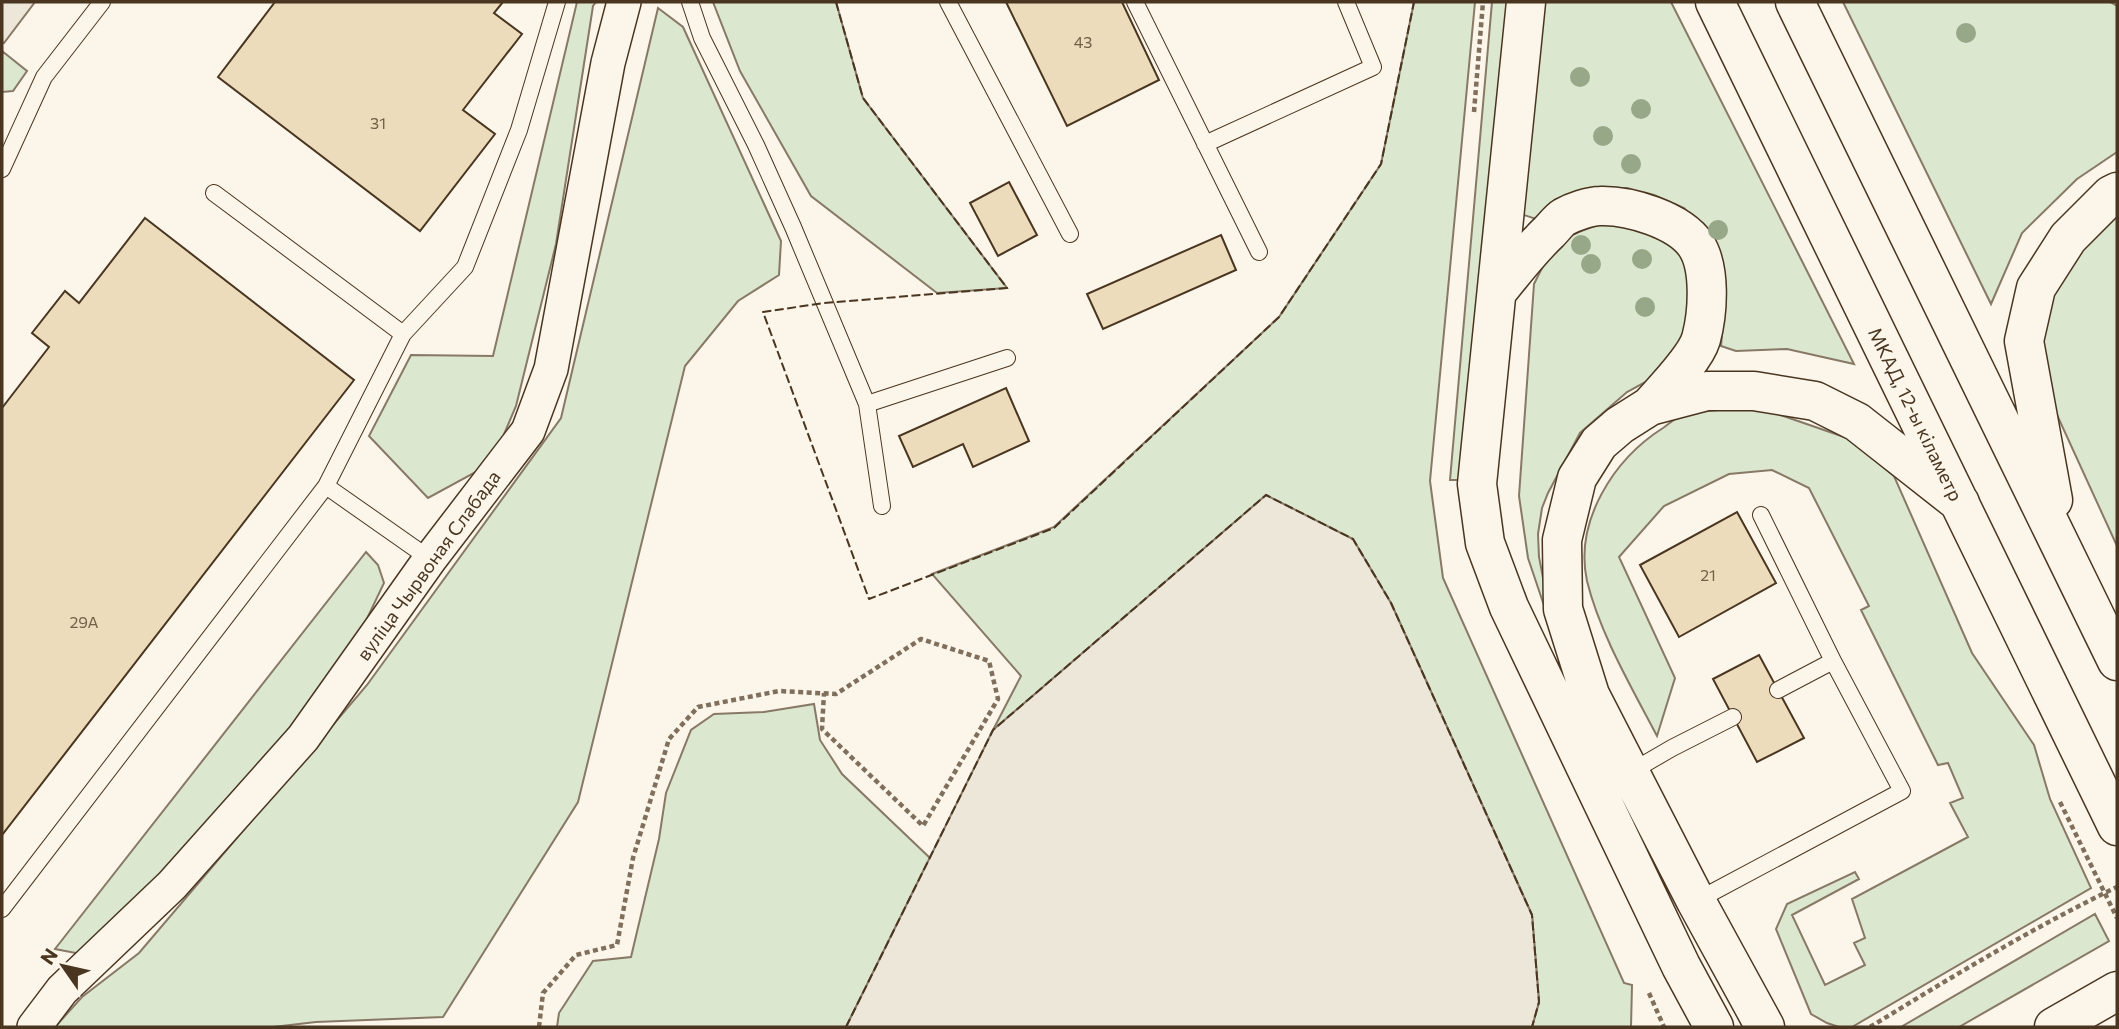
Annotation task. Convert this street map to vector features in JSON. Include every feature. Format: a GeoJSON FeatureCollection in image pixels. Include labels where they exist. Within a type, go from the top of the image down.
{"type":"FeatureCollection","features":[{"type":"Feature","properties":{"kind":"main road"},"geometry":{"type":"LineString","coordinates":[[1526,2],[1477,484],[1485,543],[1509,607],[1544,682],[1681,966],[1714,1027]]}},
{"type":"Feature","properties":{"kind":"main road","name":"МКАД, 12-ы кіламетр"},"geometry":{"type":"LineString","coordinates":[[1715,2],[2117,826]]}},
{"type":"Feature","properties":{"kind":"main road"},"geometry":{"type":"LineString","coordinates":[[1796,2],[2117,661]]}},
{"type":"Feature","properties":{"kind":"main road"},"geometry":{"type":"LineString","coordinates":[[2062,546],[2024,341],[2036,288],[2068,238],[2117,192]]}},
{"type":"Feature","properties":{"kind":"main road"},"geometry":{"type":"LineString","coordinates":[[1497,292],[1530,250],[1564,217],[1598,206],[1629,209],[1671,224],[1695,243],[1702,259],[1707,288],[1705,317],[1701,341],[1650,406]]}},
{"type":"Feature","properties":{"kind":"main road"},"geometry":{"type":"LineString","coordinates":[[1765,1027],[1629,774],[1590,695],[1563,609],[1562,540],[1577,478],[1599,443],[1620,425],[1650,406],[1707,391],[1754,391],[1815,401],[1857,422],[1960,503]]}},
{"type":"Feature","properties":{"kind":"main road"},"geometry":{"type":"LineString","coordinates":[[2054,1027],[2117,991]]}},
{"type":"Feature","properties":{"kind":"street","name":"вуліца Чырвоная Слабада"},"geometry":{"type":"LineString","coordinates":[[34,1027],[62,990],[172,885],[303,737],[430,559],[528,431],[551,369],[608,63],[624,2]]}},
{"type":"Feature","properties":{"kind":"lane"},"geometry":{"type":"LineString","coordinates":[[2,170],[44,77],[102,2]]}},
{"type":"Feature","properties":{"kind":"lane"},"geometry":{"type":"LineString","coordinates":[[2,909],[326,486],[403,334],[465,267],[519,130],[557,2]]}},
{"type":"Feature","properties":{"kind":"lane"},"geometry":{"type":"LineString","coordinates":[[690,2],[702,38],[756,145],[793,227],[867,404],[882,506]]}},
{"type":"Feature","properties":{"kind":"lane"},"geometry":{"type":"LineString","coordinates":[[948,2],[1070,234]]}},
{"type":"Feature","properties":{"kind":"lane"},"geometry":{"type":"LineString","coordinates":[[1135,2],[1259,253]]}},
{"type":"Feature","properties":{"kind":"lane"},"geometry":{"type":"LineString","coordinates":[[1205,144],[1373,66],[1346,2]]}},
{"type":"Feature","properties":{"kind":"lane"},"geometry":{"type":"LineString","coordinates":[[214,194],[403,334]]}},
{"type":"Feature","properties":{"kind":"lane"},"geometry":{"type":"LineString","coordinates":[[867,404],[1007,358]]}},
{"type":"Feature","properties":{"kind":"lane"},"geometry":{"type":"LineString","coordinates":[[326,486],[430,559]]}},
{"type":"Feature","properties":{"kind":"lane"},"geometry":{"type":"LineString","coordinates":[[1696,901],[1902,791],[1833,661],[1761,515]]}},
{"type":"Feature","properties":{"kind":"lane"},"geometry":{"type":"LineString","coordinates":[[1778,690],[1833,661]]}},
{"type":"Feature","properties":{"kind":"lane"},"geometry":{"type":"LineString","coordinates":[[1629,774],[1672,748],[1733,717]]}},
{"type":"Feature","properties":{"kind":"path"},"geometry":{"type":"LineString","coordinates":[[539,1027],[543,993],[576,955],[617,945],[633,858],[669,739],[698,707],[779,691],[824,693],[836,694],[921,639],[989,661],[998,699],[923,826],[822,729],[824,693]]}},
{"type":"Feature","properties":{"kind":"path"},"geometry":{"type":"LineString","coordinates":[[2060,802],[2117,918]]}},
{"type":"Feature","properties":{"kind":"path"},"geometry":{"type":"LineString","coordinates":[[1870,1027],[2061,916],[2117,887]]}},
{"type":"Feature","properties":{"kind":"green space"},"geometry":{"type":"Polygon","coordinates":[[[577,2],[596,2],[593,6],[556,244],[516,406],[502,439],[485,467],[428,498],[369,436],[411,355],[493,356],[577,2]]]}},
{"type":"Feature","properties":{"kind":"green space"},"geometry":{"type":"Polygon","coordinates":[[[713,2],[836,2],[863,98],[1007,288],[937,293],[811,196],[740,71],[713,2]]]}},
{"type":"Feature","properties":{"kind":"green space"},"geometry":{"type":"Polygon","coordinates":[[[1414,2],[1475,2],[1430,481],[1443,578],[1624,983],[1632,985],[1631,1027],[1532,1027],[1539,1002],[1532,915],[1391,603],[1266,496],[993,730],[1021,676],[932,574],[1054,527],[1279,317],[1381,164],[1414,2]]]}},
{"type":"Feature","properties":{"kind":"green space"},"geometry":{"type":"Polygon","coordinates":[[[1492,2],[1507,2],[1464,480],[1450,480],[1492,2]]]}},
{"type":"Feature","properties":{"kind":"green space"},"geometry":{"type":"Polygon","coordinates":[[[1545,2],[1671,2],[1854,364],[1787,349],[1736,351],[1721,346],[1725,303],[1706,230],[1684,208],[1654,195],[1627,188],[1601,189],[1542,221],[1521,214],[1545,2]]]}},
{"type":"Feature","properties":{"kind":"green space"},"geometry":{"type":"Polygon","coordinates":[[[1843,2],[2110,2],[2117,6],[2117,152],[2077,179],[2022,233],[1991,304],[1843,2]]]}},
{"type":"Feature","properties":{"kind":"green space"},"geometry":{"type":"Polygon","coordinates":[[[658,8],[683,27],[781,241],[779,275],[738,301],[685,366],[578,802],[443,1017],[316,1022],[273,1027],[55,1027],[82,997],[139,953],[367,685],[561,418],[658,8]]]}},
{"type":"Feature","properties":{"kind":"green space"},"geometry":{"type":"Polygon","coordinates":[[[2,51],[27,71],[13,91],[2,92],[2,51]]]}},
{"type":"Feature","properties":{"kind":"green space"},"geometry":{"type":"Polygon","coordinates":[[[2117,214],[2117,546],[2052,404],[2041,337],[2053,290],[2076,252],[2117,214]]]}},
{"type":"Feature","properties":{"kind":"green space"},"geometry":{"type":"Polygon","coordinates":[[[1605,223],[1653,231],[1677,250],[1691,275],[1689,330],[1651,379],[1627,392],[1580,433],[1548,493],[1542,508],[1538,534],[1539,557],[1554,635],[1528,558],[1519,496],[1534,284],[1547,259],[1560,243],[1578,232],[1605,223]]]}},
{"type":"Feature","properties":{"kind":"green space"},"geometry":{"type":"Polygon","coordinates":[[[1728,409],[1766,410],[1850,439],[1894,476],[1972,653],[2034,745],[2050,799],[2091,888],[1852,1027],[1839,1027],[1811,1014],[1776,929],[1787,904],[1855,872],[1859,879],[1792,915],[1825,985],[1865,965],[1854,943],[1865,938],[1852,899],[1968,837],[1950,803],[1963,798],[1948,763],[1938,765],[1861,610],[1869,606],[1809,488],[1772,470],[1729,474],[1664,506],[1619,557],[1675,678],[1657,736],[1608,641],[1587,581],[1585,558],[1592,514],[1614,474],[1645,441],[1679,416],[1728,409]]]}},
{"type":"Feature","properties":{"kind":"green space"},"geometry":{"type":"Polygon","coordinates":[[[366,552],[378,565],[384,583],[363,627],[309,712],[125,913],[81,954],[55,949],[366,552]]]}},
{"type":"Feature","properties":{"kind":"green space"},"geometry":{"type":"Polygon","coordinates":[[[814,704],[820,740],[842,774],[930,858],[846,1027],[557,1027],[559,1013],[593,961],[631,957],[659,839],[666,793],[691,730],[714,714],[764,712],[814,704]]]}},
{"type":"Feature","properties":{"kind":"green space"},"geometry":{"type":"Polygon","coordinates":[[[2095,914],[2109,941],[1959,1027],[1901,1027],[2095,914]]]}},
{"type":"Feature","properties":{"kind":"shaded area"},"geometry":{"type":"Polygon","coordinates":[[[2,2],[35,2],[4,43],[2,42],[2,2]]]}},
{"type":"Feature","properties":{"kind":"shaded area"},"geometry":{"type":"Polygon","coordinates":[[[1266,495],[1353,539],[1391,603],[1532,915],[1539,1002],[1532,1027],[846,1027],[993,730],[1266,495]]]}},
{"type":"Feature","properties":{"kind":"building"},"geometry":{"type":"Polygon","coordinates":[[[275,2],[503,2],[494,13],[522,34],[463,110],[495,134],[420,231],[218,77],[275,2]]]}},
{"type":"Feature","properties":{"kind":"building"},"geometry":{"type":"Polygon","coordinates":[[[1006,2],[1122,2],[1159,80],[1067,126],[1006,2]]]}},
{"type":"Feature","properties":{"kind":"building"},"geometry":{"type":"Polygon","coordinates":[[[1009,182],[1037,235],[998,256],[970,203],[1009,182]]]}},
{"type":"Feature","properties":{"kind":"building"},"geometry":{"type":"Polygon","coordinates":[[[145,218],[354,380],[2,835],[2,408],[49,347],[32,333],[65,291],[79,303],[145,218]]]}},
{"type":"Feature","properties":{"kind":"building"},"geometry":{"type":"Polygon","coordinates":[[[1221,235],[1236,270],[1103,329],[1087,294],[1221,235]]]}},
{"type":"Feature","properties":{"kind":"building"},"geometry":{"type":"Polygon","coordinates":[[[1006,388],[1029,441],[973,467],[963,444],[913,467],[899,436],[1006,388]]]}},
{"type":"Feature","properties":{"kind":"building"},"geometry":{"type":"Polygon","coordinates":[[[1737,512],[1776,583],[1679,637],[1640,565],[1737,512]]]}},
{"type":"Feature","properties":{"kind":"building"},"geometry":{"type":"Polygon","coordinates":[[[1759,655],[1804,738],[1757,762],[1713,679],[1759,655]]]}},
{"type":"Feature","properties":{"kind":"fence"},"geometry":{"type":"LineString","coordinates":[[836,2],[863,98],[1007,288],[824,303],[763,312],[869,599],[1054,528],[1279,317],[1381,164],[1414,2]]}},
{"type":"Feature","properties":{"kind":"fence"},"geometry":{"type":"LineString","coordinates":[[846,1027],[993,730],[1266,495],[1353,539],[1391,603],[1532,915],[1539,1002],[1532,1027]]}}]}
